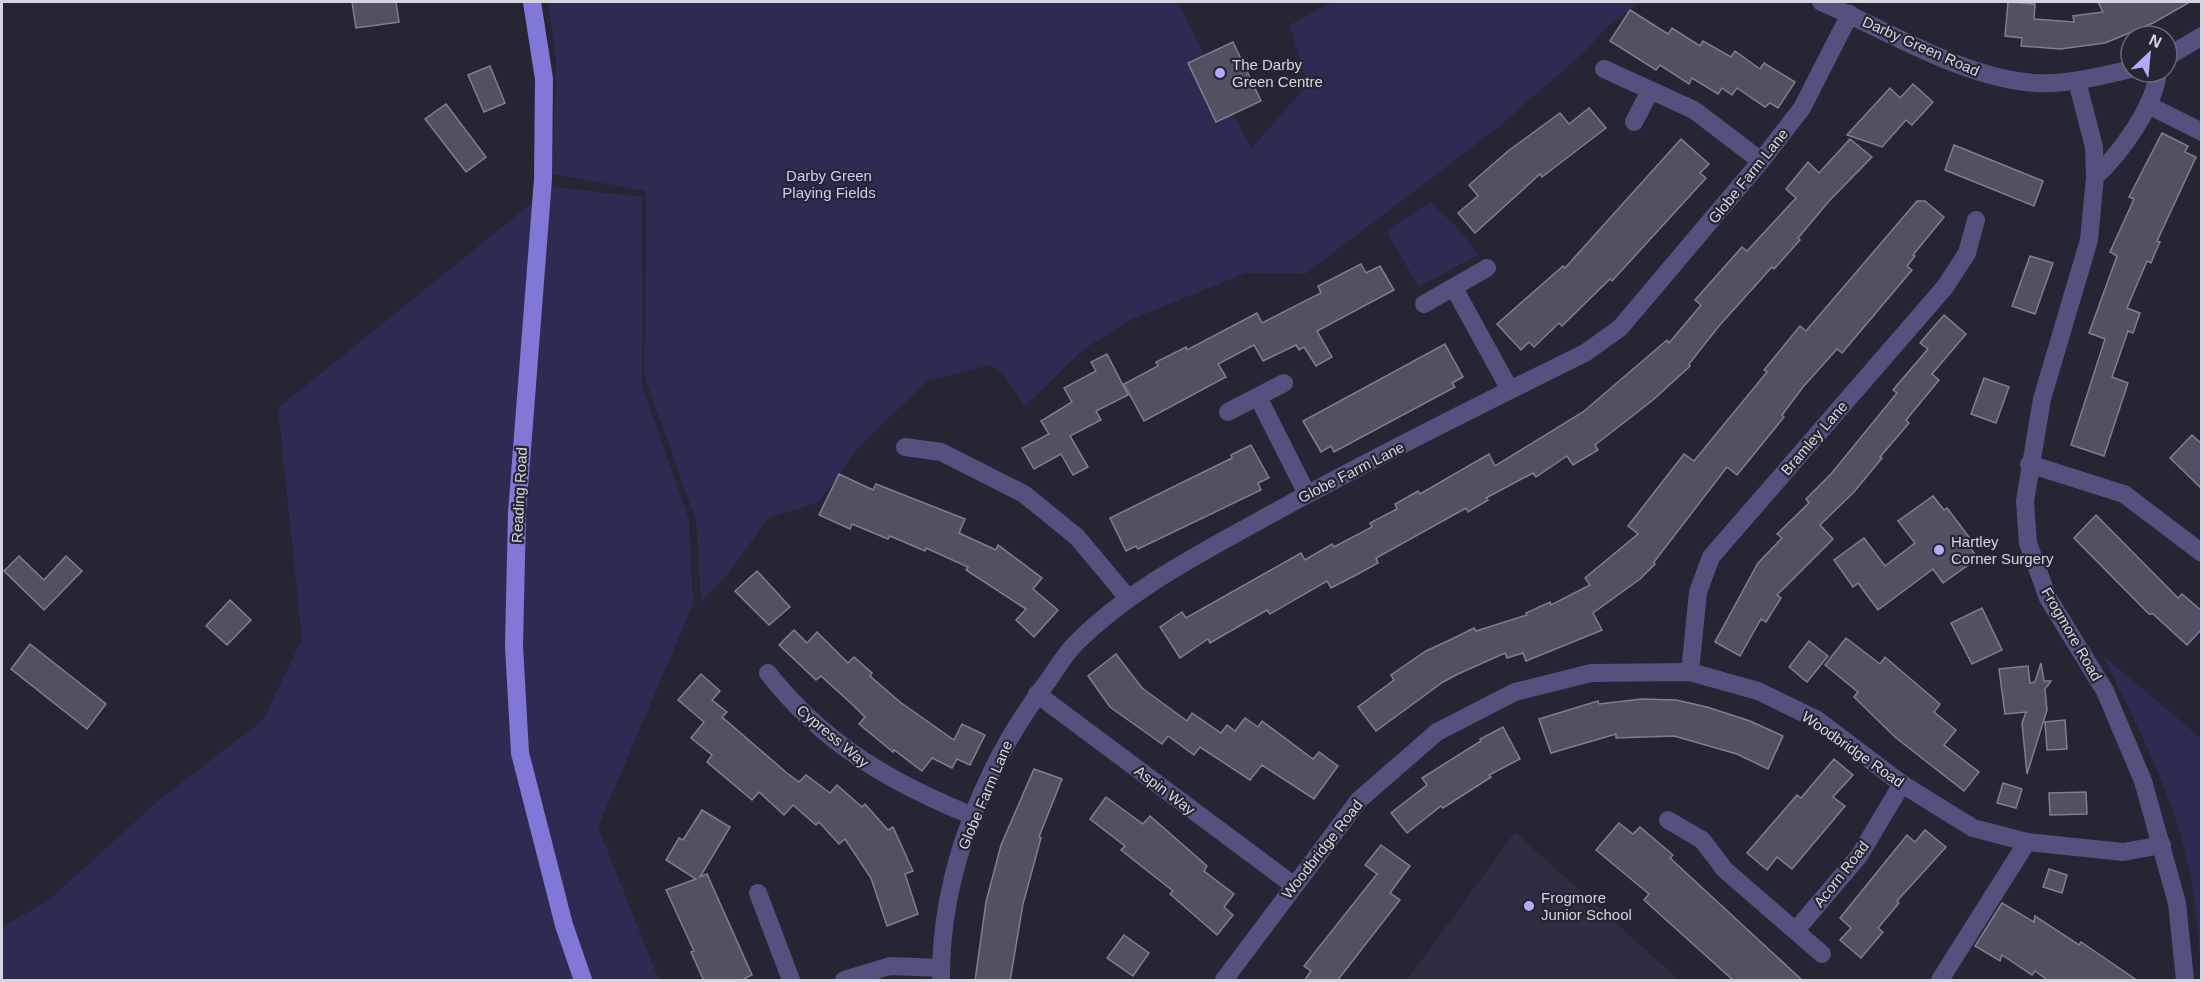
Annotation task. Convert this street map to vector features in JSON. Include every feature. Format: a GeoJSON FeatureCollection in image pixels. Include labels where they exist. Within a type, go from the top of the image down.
{"type":"FeatureCollection","features":[{"type":"Feature","properties":{"kind":"main road","name":"Reading Road"},"geometry":{"type":"LineString","coordinates":[[532,2],[544,79],[543,179],[517,513],[514,646],[520,753],[564,925],[583,981]]}},
{"type":"Feature","properties":{"kind":"street","name":"Darby Green Road"},"geometry":{"type":"LineString","coordinates":[[1821,2],[1978,72],[2036,83],[2077,81],[2119,72]]}},
{"type":"Feature","properties":{"kind":"street","name":"Globe Farm Lane"},"geometry":{"type":"LineString","coordinates":[[941,974],[953,874],[973,816],[1004,745],[1037,694],[1075,644],[1128,598],[1167,572],[1307,494],[1585,353],[1620,328],[1761,161],[1802,108],[1850,14]]}},
{"type":"Feature","properties":{"kind":"street"},"geometry":{"type":"LineString","coordinates":[[2179,50],[2202,36]]}},
{"type":"Feature","properties":{"kind":"street"},"geometry":{"type":"LineString","coordinates":[[1604,69],[1694,110],[1761,161]]}},
{"type":"Feature","properties":{"kind":"street","name":"Frogmore Road"},"geometry":{"type":"LineString","coordinates":[[2077,81],[2094,147],[2095,177],[2084,263],[2042,399],[2029,464],[2025,501],[2028,543],[2048,598],[2105,692],[2143,781],[2177,903],[2185,981]]}},
{"type":"Feature","properties":{"kind":"street"},"geometry":{"type":"LineString","coordinates":[[2095,177],[2111,162],[2148,105],[2154,84]]}},
{"type":"Feature","properties":{"kind":"street"},"geometry":{"type":"LineString","coordinates":[[1634,122],[1650,91]]}},
{"type":"Feature","properties":{"kind":"street"},"geometry":{"type":"LineString","coordinates":[[2148,105],[2202,132]]}},
{"type":"Feature","properties":{"kind":"street","name":"Bramley Lane"},"geometry":{"type":"LineString","coordinates":[[1690,672],[1698,592],[1711,557],[1945,287],[1967,253],[1976,220]]}},
{"type":"Feature","properties":{"kind":"street"},"geometry":{"type":"LineString","coordinates":[[1424,304],[1487,268]]}},
{"type":"Feature","properties":{"kind":"street"},"geometry":{"type":"LineString","coordinates":[[1454,288],[1510,390]]}},
{"type":"Feature","properties":{"kind":"street"},"geometry":{"type":"LineString","coordinates":[[1228,412],[1284,383]]}},
{"type":"Feature","properties":{"kind":"street"},"geometry":{"type":"LineString","coordinates":[[1258,397],[1307,494]]}},
{"type":"Feature","properties":{"kind":"street"},"geometry":{"type":"LineString","coordinates":[[905,447],[941,452],[1024,494],[1077,537],[1128,598]]}},
{"type":"Feature","properties":{"kind":"street"},"geometry":{"type":"LineString","coordinates":[[2029,464],[2124,494],[2202,553]]}},
{"type":"Feature","properties":{"kind":"street","name":"Woodbridge Road"},"geometry":{"type":"LineString","coordinates":[[1224,981],[1293,885],[1359,800],[1437,732],[1515,692],[1591,673],[1690,672],[1758,691],[1816,719],[1902,784],[1973,828],[2027,842],[2123,852],[2162,845]]}},
{"type":"Feature","properties":{"kind":"street","name":"Cypress Way"},"geometry":{"type":"LineString","coordinates":[[768,673],[788,698],[826,733],[872,769],[926,797],[973,816]]}},
{"type":"Feature","properties":{"kind":"street","name":"Aspin Way"},"geometry":{"type":"LineString","coordinates":[[1037,694],[1293,885]]}},
{"type":"Feature","properties":{"kind":"street","name":"Acorn Road"},"geometry":{"type":"LineString","coordinates":[[1796,930],[1859,856],[1902,784]]}},
{"type":"Feature","properties":{"kind":"street"},"geometry":{"type":"LineString","coordinates":[[1668,820],[1702,840],[1725,870],[1822,954]]}},
{"type":"Feature","properties":{"kind":"street"},"geometry":{"type":"LineString","coordinates":[[1940,981],[2027,842]]}},
{"type":"Feature","properties":{"kind":"street"},"geometry":{"type":"LineString","coordinates":[[758,893],[791,981]]}},
{"type":"Feature","properties":{"kind":"street"},"geometry":{"type":"LineString","coordinates":[[844,981],[891,966],[941,974]]}},
{"type":"Feature","properties":{"kind":"shaded area","name":"Frogmore Junior School"},"geometry":{"type":"Polygon","coordinates":[[[1515,832],[1679,980],[1407,980],[1515,832]]]}},
{"type":"Feature","properties":{"kind":"green space","name":"Darby Green Playing Fields"},"geometry":{"type":"Polygon","coordinates":[[[548,2],[1178,2],[1251,149],[1307,85],[1290,25],[1331,2],[1641,2],[1609,25],[1584,52],[1500,126],[1305,274],[1246,273],[1132,319],[1084,349],[1025,406],[1002,373],[990,365],[927,381],[860,446],[819,502],[768,518],[728,574],[701,602],[696,521],[645,378],[646,191],[552,174],[556,58],[548,2]]]}},
{"type":"Feature","properties":{"kind":"green space"},"geometry":{"type":"Polygon","coordinates":[[[552,187],[642,197],[642,385],[689,520],[693,604],[598,827],[659,980],[2,980],[2,927],[49,900],[159,800],[263,720],[302,639],[278,408],[552,187]]]}},
{"type":"Feature","properties":{"kind":"green space"},"geometry":{"type":"Polygon","coordinates":[[[1430,202],[1458,228],[1478,255],[1419,287],[1386,231],[1430,202]]]}},
{"type":"Feature","properties":{"kind":"green space"},"geometry":{"type":"Polygon","coordinates":[[[2103,656],[2201,738],[2201,962],[2195,903],[2182,839],[2152,759],[2103,656]]]}},
{"type":"Feature","properties":{"kind":"building"},"geometry":{"type":"Polygon","coordinates":[[[352,2],[396,2],[399,22],[356,28],[352,2]]]}},
{"type":"Feature","properties":{"kind":"building"},"geometry":{"type":"Polygon","coordinates":[[[2008,2],[2035,4],[2034,19],[2074,22],[2073,16],[2103,12],[2098,2],[2190,2],[2151,24],[2119,24],[2119,37],[2105,43],[2060,49],[2021,46],[2022,38],[2005,36],[2008,2]]]}},
{"type":"Feature","properties":{"kind":"building"},"geometry":{"type":"Polygon","coordinates":[[[1630,10],[1668,34],[1672,28],[1700,46],[1703,41],[1731,57],[1735,51],[1760,69],[1764,63],[1795,82],[1778,108],[1770,103],[1765,107],[1737,88],[1732,95],[1722,88],[1718,94],[1692,78],[1689,84],[1660,65],[1656,70],[1610,41],[1630,10]]]}},
{"type":"Feature","properties":{"kind":"building","name":"The Darby Green Centre"},"geometry":{"type":"Polygon","coordinates":[[[1233,42],[1261,101],[1216,122],[1188,63],[1233,42]]]}},
{"type":"Feature","properties":{"kind":"building"},"geometry":{"type":"Polygon","coordinates":[[[490,66],[505,103],[484,112],[468,75],[490,66]]]}},
{"type":"Feature","properties":{"kind":"building"},"geometry":{"type":"Polygon","coordinates":[[[1913,84],[1933,102],[1912,125],[1906,120],[1882,147],[1847,135],[1890,88],[1900,98],[1913,84]]]}},
{"type":"Feature","properties":{"kind":"building"},"geometry":{"type":"Polygon","coordinates":[[[446,104],[486,157],[466,172],[425,119],[446,104]]]}},
{"type":"Feature","properties":{"kind":"building"},"geometry":{"type":"Polygon","coordinates":[[[1589,108],[1606,128],[1542,177],[1540,174],[1475,233],[1458,213],[1478,196],[1469,185],[1508,151],[1560,113],[1569,124],[1589,108]]]}},
{"type":"Feature","properties":{"kind":"building"},"geometry":{"type":"Polygon","coordinates":[[[2162,133],[2188,146],[2185,152],[2196,157],[2157,241],[2160,242],[2151,263],[2147,261],[2127,308],[2140,313],[2133,333],[2128,331],[2112,377],[2128,383],[2104,456],[2071,445],[2105,339],[2089,333],[2117,256],[2110,252],[2134,199],[2129,197],[2162,133]]]}},
{"type":"Feature","properties":{"kind":"building"},"geometry":{"type":"Polygon","coordinates":[[[1681,139],[1709,164],[1700,173],[1706,178],[1612,281],[1610,279],[1562,326],[1559,323],[1534,347],[1529,342],[1521,350],[1497,324],[1563,266],[1565,268],[1681,139]]]}},
{"type":"Feature","properties":{"kind":"building"},"geometry":{"type":"Polygon","coordinates":[[[1850,139],[1872,157],[1830,200],[1798,238],[1800,240],[1774,269],[1772,267],[1719,326],[1689,364],[1690,366],[1653,400],[1595,445],[1598,450],[1573,465],[1567,456],[1536,477],[1533,473],[1486,498],[1488,500],[1468,512],[1466,508],[1376,558],[1378,563],[1358,574],[1331,588],[1327,581],[1270,614],[1267,610],[1210,643],[1208,639],[1180,658],[1160,627],[1182,612],[1186,618],[1301,553],[1305,560],[1332,544],[1334,547],[1372,527],[1370,523],[1397,509],[1395,504],[1418,491],[1420,494],[1489,454],[1495,466],[1583,412],[1667,340],[1669,343],[1701,305],[1695,300],[1742,247],[1747,251],[1796,198],[1786,189],[1808,162],[1819,173],[1850,139]]]}},
{"type":"Feature","properties":{"kind":"building"},"geometry":{"type":"Polygon","coordinates":[[[1954,145],[2043,181],[2034,206],[1945,170],[1954,145]]]}},
{"type":"Feature","properties":{"kind":"building"},"geometry":{"type":"Polygon","coordinates":[[[1917,201],[1925,201],[1944,217],[1913,255],[1915,256],[1907,266],[1912,270],[1842,353],[1837,349],[1803,387],[1782,415],[1784,417],[1737,475],[1727,467],[1654,562],[1655,564],[1640,579],[1593,613],[1602,630],[1526,661],[1523,653],[1507,658],[1505,653],[1458,674],[1443,682],[1376,731],[1358,707],[1394,680],[1391,675],[1426,651],[1474,628],[1476,631],[1527,615],[1526,613],[1550,602],[1551,605],[1590,585],[1585,578],[1638,534],[1628,526],[1684,454],[1694,461],[1767,372],[1764,370],[1800,326],[1806,331],[1917,201]]]}},
{"type":"Feature","properties":{"kind":"building"},"geometry":{"type":"Polygon","coordinates":[[[2030,256],[2053,263],[2035,314],[2012,306],[2030,256]]]}},
{"type":"Feature","properties":{"kind":"building"},"geometry":{"type":"Polygon","coordinates":[[[1361,264],[1366,273],[1380,266],[1394,290],[1317,331],[1332,357],[1316,366],[1304,347],[1299,350],[1296,345],[1263,361],[1254,345],[1218,364],[1226,377],[1144,421],[1124,384],[1158,366],[1156,362],[1186,347],[1187,350],[1257,313],[1262,323],[1321,293],[1318,286],[1361,264]]]}},
{"type":"Feature","properties":{"kind":"building"},"geometry":{"type":"Polygon","coordinates":[[[1944,315],[1966,334],[1932,374],[1939,380],[1906,420],[1909,423],[1854,492],[1820,525],[1833,539],[1777,595],[1781,598],[1766,622],[1761,619],[1740,656],[1715,642],[1758,563],[1782,538],[1777,534],[1809,503],[1806,499],[1831,474],[1897,393],[1893,390],[1928,349],[1920,343],[1944,315]]]}},
{"type":"Feature","properties":{"kind":"building"},"geometry":{"type":"Polygon","coordinates":[[[1445,344],[1463,377],[1452,383],[1455,387],[1334,452],[1331,446],[1321,452],[1303,421],[1445,344]]]}},
{"type":"Feature","properties":{"kind":"building"},"geometry":{"type":"Polygon","coordinates":[[[1107,354],[1128,395],[1096,411],[1101,420],[1070,436],[1088,467],[1073,475],[1061,454],[1034,469],[1022,448],[1049,434],[1041,421],[1072,402],[1064,388],[1096,371],[1091,362],[1107,354]]]}},
{"type":"Feature","properties":{"kind":"building"},"geometry":{"type":"Polygon","coordinates":[[[1984,378],[2009,387],[1996,423],[1971,414],[1984,378]]]}},
{"type":"Feature","properties":{"kind":"building"},"geometry":{"type":"Polygon","coordinates":[[[2192,435],[2202,444],[2202,489],[2170,458],[2192,435]]]}},
{"type":"Feature","properties":{"kind":"building"},"geometry":{"type":"Polygon","coordinates":[[[1251,445],[1269,478],[1258,483],[1261,490],[1138,549],[1136,546],[1126,551],[1110,518],[1232,458],[1231,455],[1251,445]]]}},
{"type":"Feature","properties":{"kind":"building"},"geometry":{"type":"Polygon","coordinates":[[[839,474],[873,490],[876,484],[965,519],[959,533],[996,550],[998,545],[1042,578],[1033,589],[1058,610],[1034,637],[1016,620],[1026,609],[966,570],[968,567],[926,548],[925,551],[890,536],[888,539],[852,524],[850,529],[819,515],[839,474]]]}},
{"type":"Feature","properties":{"kind":"building","name":"Hartley Corner Surgery"},"geometry":{"type":"Polygon","coordinates":[[[1933,496],[1944,510],[1947,508],[1972,541],[1967,544],[1978,558],[1943,583],[1933,569],[1878,610],[1858,583],[1853,587],[1834,560],[1864,538],[1885,566],[1915,543],[1898,521],[1933,496]]]}},
{"type":"Feature","properties":{"kind":"building"},"geometry":{"type":"Polygon","coordinates":[[[2096,515],[2178,598],[2182,594],[2202,611],[2202,629],[2187,645],[2153,614],[2149,614],[2074,538],[2096,515]]]}},
{"type":"Feature","properties":{"kind":"building"},"geometry":{"type":"Polygon","coordinates":[[[19,556],[44,580],[66,556],[82,571],[44,610],[4,571],[19,556]]]}},
{"type":"Feature","properties":{"kind":"building"},"geometry":{"type":"Polygon","coordinates":[[[757,571],[790,607],[769,625],[735,591],[757,571]]]}},
{"type":"Feature","properties":{"kind":"building"},"geometry":{"type":"Polygon","coordinates":[[[230,600],[251,620],[227,645],[206,626],[230,600]]]}},
{"type":"Feature","properties":{"kind":"building"},"geometry":{"type":"Polygon","coordinates":[[[1982,608],[2002,650],[1972,664],[1951,623],[1982,608]]]}},
{"type":"Feature","properties":{"kind":"building"},"geometry":{"type":"Polygon","coordinates":[[[794,630],[807,643],[817,632],[848,663],[854,657],[872,673],[870,676],[900,702],[954,740],[962,724],[985,735],[970,765],[957,759],[952,768],[932,758],[922,771],[894,750],[893,752],[859,724],[865,717],[854,706],[821,676],[816,680],[779,645],[794,630]]]}},
{"type":"Feature","properties":{"kind":"building"},"geometry":{"type":"Polygon","coordinates":[[[1846,638],[1880,664],[1885,657],[1940,704],[1934,712],[1956,730],[1944,745],[1979,772],[1964,791],[1895,737],[1854,697],[1858,692],[1825,665],[1846,638]]]}},
{"type":"Feature","properties":{"kind":"building"},"geometry":{"type":"Polygon","coordinates":[[[1809,641],[1828,656],[1807,682],[1789,667],[1809,641]]]}},
{"type":"Feature","properties":{"kind":"building"},"geometry":{"type":"Polygon","coordinates":[[[30,644],[106,704],[87,729],[11,669],[30,644]]]}},
{"type":"Feature","properties":{"kind":"building"},"geometry":{"type":"Polygon","coordinates":[[[1116,654],[1142,688],[1187,721],[1192,713],[1221,733],[1227,725],[1235,731],[1245,718],[1258,727],[1262,721],[1313,759],[1319,752],[1338,766],[1314,799],[1262,765],[1250,780],[1200,747],[1194,755],[1168,736],[1162,744],[1110,707],[1088,676],[1116,654]]]}},
{"type":"Feature","properties":{"kind":"building"},"geometry":{"type":"Polygon","coordinates":[[[2041,663],[2044,681],[2051,681],[2045,689],[2047,710],[2027,774],[2022,723],[2026,712],[2005,714],[1999,669],[2028,666],[2030,683],[2035,682],[2041,663]]]}},
{"type":"Feature","properties":{"kind":"building"},"geometry":{"type":"Polygon","coordinates":[[[701,674],[720,691],[712,700],[727,712],[722,717],[787,773],[799,782],[806,775],[830,793],[837,785],[862,807],[865,804],[888,830],[893,827],[913,871],[905,874],[918,914],[887,926],[871,878],[845,839],[839,844],[819,822],[816,825],[793,805],[784,815],[759,792],[752,800],[707,762],[712,755],[691,738],[704,722],[678,700],[701,674]]]}},
{"type":"Feature","properties":{"kind":"building"},"geometry":{"type":"Polygon","coordinates":[[[1642,699],[1676,700],[1707,707],[1750,721],[1783,736],[1768,769],[1737,754],[1674,736],[1616,738],[1616,734],[1551,753],[1539,719],[1598,701],[1599,704],[1642,699]]]}},
{"type":"Feature","properties":{"kind":"building"},"geometry":{"type":"Polygon","coordinates":[[[2065,720],[2067,749],[2047,750],[2045,722],[2065,720]]]}},
{"type":"Feature","properties":{"kind":"building"},"geometry":{"type":"Polygon","coordinates":[[[1503,727],[1520,759],[1489,775],[1491,777],[1443,808],[1441,806],[1407,833],[1391,813],[1427,785],[1422,778],[1481,741],[1480,739],[1503,727]]]}},
{"type":"Feature","properties":{"kind":"building"},"geometry":{"type":"Polygon","coordinates":[[[1834,759],[1853,775],[1833,797],[1845,806],[1792,869],[1777,857],[1767,870],[1747,853],[1797,795],[1801,798],[1834,759]]]}},
{"type":"Feature","properties":{"kind":"building"},"geometry":{"type":"Polygon","coordinates":[[[1034,769],[1062,779],[1039,837],[1041,838],[1023,904],[1010,981],[975,981],[986,902],[1001,845],[1034,769]]]}},
{"type":"Feature","properties":{"kind":"building"},"geometry":{"type":"Polygon","coordinates":[[[2003,783],[2022,789],[2016,808],[1997,803],[2003,783]]]}},
{"type":"Feature","properties":{"kind":"building"},"geometry":{"type":"Polygon","coordinates":[[[2086,792],[2087,814],[2050,815],[2049,793],[2086,792]]]}},
{"type":"Feature","properties":{"kind":"building"},"geometry":{"type":"Polygon","coordinates":[[[1106,797],[1143,824],[1150,816],[1207,866],[1204,871],[1234,894],[1224,907],[1233,915],[1217,935],[1170,894],[1173,891],[1121,850],[1125,846],[1090,819],[1106,797]]]}},
{"type":"Feature","properties":{"kind":"building"},"geometry":{"type":"Polygon","coordinates":[[[702,810],[730,827],[700,877],[707,874],[752,975],[740,981],[704,981],[691,952],[694,951],[666,890],[696,879],[666,860],[679,838],[683,840],[702,810]]]}},
{"type":"Feature","properties":{"kind":"building"},"geometry":{"type":"Polygon","coordinates":[[[1619,823],[1633,834],[1640,827],[1673,855],[1670,858],[1803,981],[1734,981],[1644,900],[1649,894],[1596,850],[1619,823]]]}},
{"type":"Feature","properties":{"kind":"building"},"geometry":{"type":"Polygon","coordinates":[[[1925,830],[1946,847],[1897,901],[1899,903],[1878,928],[1883,932],[1861,958],[1840,940],[1851,928],[1840,918],[1907,835],[1915,842],[1925,830]]]}},
{"type":"Feature","properties":{"kind":"building"},"geometry":{"type":"Polygon","coordinates":[[[1381,845],[1410,866],[1390,893],[1400,900],[1337,981],[1304,981],[1311,971],[1304,966],[1377,874],[1365,865],[1381,845]]]}},
{"type":"Feature","properties":{"kind":"building"},"geometry":{"type":"Polygon","coordinates":[[[2049,869],[2067,875],[2062,893],[2043,887],[2049,869]]]}},
{"type":"Feature","properties":{"kind":"building"},"geometry":{"type":"Polygon","coordinates":[[[2002,903],[2034,922],[2035,916],[2079,945],[2081,942],[2138,981],[2049,981],[2035,971],[2032,975],[2002,955],[2000,961],[1975,946],[2002,903]]]}},
{"type":"Feature","properties":{"kind":"building"},"geometry":{"type":"Polygon","coordinates":[[[1124,935],[1149,953],[1133,976],[1107,958],[1124,935]]]}},
{"type":"Feature","properties":{"kind":"place","name":"The Darby Green Centre"},"geometry":{"type":"Point","coordinates":[1220,73]}},
{"type":"Feature","properties":{"kind":"place","name":"Hartley Corner Surgery"},"geometry":{"type":"Point","coordinates":[1939,550]}},
{"type":"Feature","properties":{"kind":"place","name":"Frogmore Junior School"},"geometry":{"type":"Point","coordinates":[1529,906]}}]}
